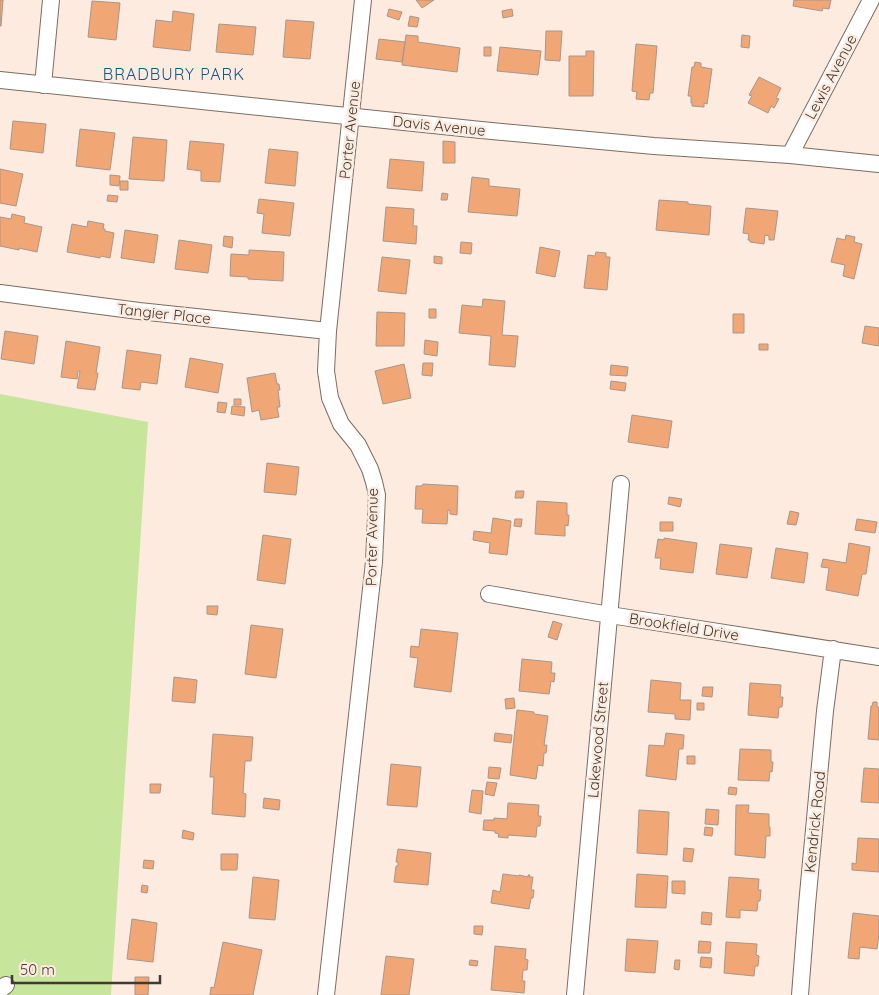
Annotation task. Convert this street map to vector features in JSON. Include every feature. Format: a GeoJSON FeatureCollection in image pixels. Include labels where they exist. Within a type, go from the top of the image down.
{"type":"FeatureCollection","features":[{"type":"Feature","properties":{"kind":"street"},"geometry":{"type":"LineString","coordinates":[[43,84],[51,0]]}},
{"type":"Feature","properties":{"kind":"street","name":"Porter Avenue"},"geometry":{"type":"LineString","coordinates":[[326,995],[374,562],[377,495],[370,469],[358,445],[341,424],[330,398],[326,371],[328,331],[363,0]]}},
{"type":"Feature","properties":{"kind":"street","name":"Lewis Avenue"},"geometry":{"type":"LineString","coordinates":[[790,155],[871,0]]}},
{"type":"Feature","properties":{"kind":"street","name":"Davis Avenue"},"geometry":{"type":"LineString","coordinates":[[0,80],[351,117],[654,146],[790,155],[879,164]]}},
{"type":"Feature","properties":{"kind":"street","name":"Tangier Place"},"geometry":{"type":"LineString","coordinates":[[0,293],[139,312],[328,331]]}},
{"type":"Feature","properties":{"kind":"street","name":"Lakewood Street"},"geometry":{"type":"LineString","coordinates":[[574,995],[621,484]]}},
{"type":"Feature","properties":{"kind":"street","name":"Brookfield Drive"},"geometry":{"type":"LineString","coordinates":[[489,594],[879,657]]}},
{"type":"Feature","properties":{"kind":"street","name":"Kendrick Road"},"geometry":{"type":"LineString","coordinates":[[800,995],[825,712],[833,649]]}},
{"type":"Feature","properties":{"kind":"green space"},"geometry":{"type":"Polygon","coordinates":[[[0,394],[148,422],[111,995],[0,995],[0,394]]]}},
{"type":"Feature","properties":{"kind":"building"},"geometry":{"type":"Polygon","coordinates":[[[0,0],[3,0],[1,26],[0,26],[0,0]]]}},
{"type":"Feature","properties":{"kind":"building"},"geometry":{"type":"Polygon","coordinates":[[[416,0],[434,0],[422,8],[416,0]]]}},
{"type":"Feature","properties":{"kind":"building"},"geometry":{"type":"Polygon","coordinates":[[[794,0],[831,0],[829,9],[823,8],[822,11],[793,6],[794,0]]]}},
{"type":"Feature","properties":{"kind":"building"},"geometry":{"type":"Polygon","coordinates":[[[92,1],[120,3],[116,40],[88,37],[92,1]]]}},
{"type":"Feature","properties":{"kind":"building"},"geometry":{"type":"Polygon","coordinates":[[[389,9],[402,12],[399,20],[387,16],[389,9]]]}},
{"type":"Feature","properties":{"kind":"building"},"geometry":{"type":"Polygon","coordinates":[[[512,9],[513,16],[503,18],[502,11],[512,9]]]}},
{"type":"Feature","properties":{"kind":"building"},"geometry":{"type":"Polygon","coordinates":[[[173,11],[194,14],[190,51],[153,47],[156,20],[172,22],[173,11]]]}},
{"type":"Feature","properties":{"kind":"building"},"geometry":{"type":"Polygon","coordinates":[[[410,16],[419,18],[417,27],[408,26],[410,16]]]}},
{"type":"Feature","properties":{"kind":"building"},"geometry":{"type":"Polygon","coordinates":[[[286,20],[314,22],[310,59],[283,57],[286,20]]]}},
{"type":"Feature","properties":{"kind":"building"},"geometry":{"type":"Polygon","coordinates":[[[219,24],[256,27],[253,55],[216,52],[219,24]]]}},
{"type":"Feature","properties":{"kind":"building"},"geometry":{"type":"Polygon","coordinates":[[[546,31],[562,31],[560,61],[545,60],[546,31]]]}},
{"type":"Feature","properties":{"kind":"building"},"geometry":{"type":"Polygon","coordinates":[[[406,35],[418,36],[418,42],[460,48],[457,72],[402,65],[406,35]]]}},
{"type":"Feature","properties":{"kind":"building"},"geometry":{"type":"Polygon","coordinates":[[[742,35],[750,36],[749,48],[741,47],[742,35]]]}},
{"type":"Feature","properties":{"kind":"building"},"geometry":{"type":"Polygon","coordinates":[[[379,39],[405,42],[402,62],[376,59],[379,39]]]}},
{"type":"Feature","properties":{"kind":"building"},"geometry":{"type":"Polygon","coordinates":[[[636,44],[657,46],[653,93],[650,93],[649,100],[636,99],[637,92],[632,91],[636,44]]]}},
{"type":"Feature","properties":{"kind":"building"},"geometry":{"type":"Polygon","coordinates":[[[484,47],[491,47],[491,56],[484,56],[484,47]]]}},
{"type":"Feature","properties":{"kind":"building"},"geometry":{"type":"Polygon","coordinates":[[[500,47],[541,51],[538,75],[497,71],[500,47]]]}},
{"type":"Feature","properties":{"kind":"building"},"geometry":{"type":"Polygon","coordinates":[[[586,51],[594,51],[593,96],[569,96],[569,56],[586,56],[586,51]]]}},
{"type":"Feature","properties":{"kind":"building"},"geometry":{"type":"Polygon","coordinates":[[[695,62],[701,63],[701,67],[712,69],[707,104],[704,103],[704,107],[692,106],[691,96],[688,96],[692,67],[694,67],[695,62]]]}},
{"type":"Feature","properties":{"kind":"building"},"geometry":{"type":"Polygon","coordinates":[[[759,77],[781,88],[776,98],[779,99],[774,108],[771,106],[768,113],[748,103],[752,96],[749,95],[759,77]]]}},
{"type":"Feature","properties":{"kind":"building"},"geometry":{"type":"Polygon","coordinates":[[[13,121],[46,124],[43,153],[10,149],[13,121]]]}},
{"type":"Feature","properties":{"kind":"building"},"geometry":{"type":"Polygon","coordinates":[[[80,129],[115,133],[110,170],[76,166],[80,129]]]}},
{"type":"Feature","properties":{"kind":"building"},"geometry":{"type":"Polygon","coordinates":[[[133,137],[167,140],[164,181],[129,179],[133,137]]]}},
{"type":"Feature","properties":{"kind":"building"},"geometry":{"type":"Polygon","coordinates":[[[190,141],[224,144],[220,182],[201,181],[201,171],[187,169],[190,141]]]}},
{"type":"Feature","properties":{"kind":"building"},"geometry":{"type":"Polygon","coordinates":[[[443,141],[455,142],[455,163],[443,163],[443,141]]]}},
{"type":"Feature","properties":{"kind":"building"},"geometry":{"type":"Polygon","coordinates":[[[269,149],[298,152],[295,186],[265,183],[269,149]]]}},
{"type":"Feature","properties":{"kind":"building"},"geometry":{"type":"Polygon","coordinates":[[[390,159],[424,162],[422,191],[387,188],[390,159]]]}},
{"type":"Feature","properties":{"kind":"building"},"geometry":{"type":"Polygon","coordinates":[[[0,169],[23,174],[16,206],[0,203],[0,169]]]}},
{"type":"Feature","properties":{"kind":"building"},"geometry":{"type":"Polygon","coordinates":[[[110,175],[120,176],[119,186],[110,185],[110,175]]]}},
{"type":"Feature","properties":{"kind":"building"},"geometry":{"type":"Polygon","coordinates":[[[472,177],[489,179],[489,186],[520,189],[517,216],[468,212],[472,177]]]}},
{"type":"Feature","properties":{"kind":"building"},"geometry":{"type":"Polygon","coordinates":[[[120,181],[128,181],[128,190],[120,190],[120,181]]]}},
{"type":"Feature","properties":{"kind":"building"},"geometry":{"type":"Polygon","coordinates":[[[442,193],[448,194],[447,200],[441,200],[442,193]]]}},
{"type":"Feature","properties":{"kind":"building"},"geometry":{"type":"Polygon","coordinates":[[[108,195],[118,196],[117,202],[107,201],[108,195]]]}},
{"type":"Feature","properties":{"kind":"building"},"geometry":{"type":"Polygon","coordinates":[[[259,199],[294,203],[290,236],[262,233],[264,214],[257,213],[259,199]]]}},
{"type":"Feature","properties":{"kind":"building"},"geometry":{"type":"Polygon","coordinates":[[[659,200],[711,206],[709,235],[656,230],[659,200]]]}},
{"type":"Feature","properties":{"kind":"building"},"geometry":{"type":"Polygon","coordinates":[[[386,207],[414,209],[413,226],[417,226],[416,244],[383,241],[386,207]]]}},
{"type":"Feature","properties":{"kind":"building"},"geometry":{"type":"Polygon","coordinates":[[[746,208],[778,211],[774,240],[769,240],[769,236],[765,235],[764,244],[748,240],[749,234],[743,233],[746,208]]]}},
{"type":"Feature","properties":{"kind":"building"},"geometry":{"type":"Polygon","coordinates":[[[12,214],[25,217],[24,223],[42,227],[37,252],[0,246],[0,217],[11,219],[12,214]]]}},
{"type":"Feature","properties":{"kind":"building"},"geometry":{"type":"Polygon","coordinates":[[[88,221],[104,224],[103,229],[105,231],[114,233],[110,258],[67,252],[72,224],[87,227],[88,221]]]}},
{"type":"Feature","properties":{"kind":"building"},"geometry":{"type":"Polygon","coordinates":[[[125,230],[158,235],[154,263],[121,258],[125,230]]]}},
{"type":"Feature","properties":{"kind":"building"},"geometry":{"type":"Polygon","coordinates":[[[846,235],[855,237],[854,242],[862,244],[854,279],[843,276],[845,265],[831,262],[837,238],[845,240],[846,235]]]}},
{"type":"Feature","properties":{"kind":"building"},"geometry":{"type":"Polygon","coordinates":[[[224,236],[233,237],[232,248],[223,246],[224,236]]]}},
{"type":"Feature","properties":{"kind":"building"},"geometry":{"type":"Polygon","coordinates":[[[179,240],[212,245],[208,273],[175,269],[179,240]]]}},
{"type":"Feature","properties":{"kind":"building"},"geometry":{"type":"Polygon","coordinates":[[[461,242],[472,243],[471,254],[460,253],[461,242]]]}},
{"type":"Feature","properties":{"kind":"building"},"geometry":{"type":"Polygon","coordinates":[[[540,247],[560,251],[555,277],[536,273],[540,247]]]}},
{"type":"Feature","properties":{"kind":"building"},"geometry":{"type":"Polygon","coordinates":[[[249,250],[284,252],[283,281],[230,276],[231,254],[249,255],[249,250]]]}},
{"type":"Feature","properties":{"kind":"building"},"geometry":{"type":"Polygon","coordinates":[[[596,252],[606,253],[606,257],[610,257],[607,290],[584,288],[588,255],[595,256],[596,252]]]}},
{"type":"Feature","properties":{"kind":"building"},"geometry":{"type":"Polygon","coordinates":[[[434,256],[442,257],[442,264],[434,263],[434,256]]]}},
{"type":"Feature","properties":{"kind":"building"},"geometry":{"type":"Polygon","coordinates":[[[382,257],[410,260],[406,294],[378,291],[382,257]]]}},
{"type":"Feature","properties":{"kind":"building"},"geometry":{"type":"Polygon","coordinates":[[[483,299],[505,301],[502,335],[518,336],[515,367],[489,365],[491,336],[459,333],[462,305],[482,307],[483,299]]]}},
{"type":"Feature","properties":{"kind":"building"},"geometry":{"type":"Polygon","coordinates":[[[429,309],[436,309],[436,318],[429,318],[429,309]]]}},
{"type":"Feature","properties":{"kind":"building"},"geometry":{"type":"Polygon","coordinates":[[[377,312],[405,313],[404,346],[376,346],[377,312]]]}},
{"type":"Feature","properties":{"kind":"building"},"geometry":{"type":"Polygon","coordinates":[[[733,314],[744,314],[744,333],[733,333],[733,314]]]}},
{"type":"Feature","properties":{"kind":"building"},"geometry":{"type":"Polygon","coordinates":[[[865,326],[879,328],[879,346],[862,343],[865,326]]]}},
{"type":"Feature","properties":{"kind":"building"},"geometry":{"type":"Polygon","coordinates":[[[5,331],[38,336],[34,364],[1,359],[5,331]]]}},
{"type":"Feature","properties":{"kind":"building"},"geometry":{"type":"Polygon","coordinates":[[[425,340],[438,342],[437,356],[424,354],[425,340]]]}},
{"type":"Feature","properties":{"kind":"building"},"geometry":{"type":"Polygon","coordinates":[[[66,341],[100,347],[95,390],[77,388],[80,371],[78,371],[77,379],[61,377],[66,341]]]}},
{"type":"Feature","properties":{"kind":"building"},"geometry":{"type":"Polygon","coordinates":[[[759,344],[768,344],[768,350],[759,350],[759,344]]]}},
{"type":"Feature","properties":{"kind":"building"},"geometry":{"type":"Polygon","coordinates":[[[127,350],[161,355],[157,384],[141,382],[140,390],[122,388],[127,350]]]}},
{"type":"Feature","properties":{"kind":"building"},"geometry":{"type":"Polygon","coordinates":[[[190,358],[223,364],[218,393],[185,387],[190,358]]]}},
{"type":"Feature","properties":{"kind":"building"},"geometry":{"type":"Polygon","coordinates":[[[423,363],[433,363],[432,376],[422,375],[423,363]]]}},
{"type":"Feature","properties":{"kind":"building"},"geometry":{"type":"Polygon","coordinates":[[[404,364],[411,398],[383,404],[375,371],[404,364]]]}},
{"type":"Feature","properties":{"kind":"building"},"geometry":{"type":"Polygon","coordinates":[[[611,365],[628,367],[627,376],[610,375],[611,365]]]}},
{"type":"Feature","properties":{"kind":"building"},"geometry":{"type":"Polygon","coordinates":[[[275,373],[280,390],[278,390],[280,407],[277,407],[279,417],[261,420],[259,410],[252,412],[247,378],[275,373]]]}},
{"type":"Feature","properties":{"kind":"building"},"geometry":{"type":"Polygon","coordinates":[[[611,381],[626,383],[625,391],[610,389],[611,381]]]}},
{"type":"Feature","properties":{"kind":"building"},"geometry":{"type":"Polygon","coordinates":[[[234,399],[241,399],[241,405],[234,405],[234,399]]]}},
{"type":"Feature","properties":{"kind":"building"},"geometry":{"type":"Polygon","coordinates":[[[218,402],[227,403],[225,413],[217,412],[218,402]]]}},
{"type":"Feature","properties":{"kind":"building"},"geometry":{"type":"Polygon","coordinates":[[[232,406],[245,407],[244,416],[231,414],[232,406]]]}},
{"type":"Feature","properties":{"kind":"building"},"geometry":{"type":"Polygon","coordinates":[[[632,415],[672,421],[668,448],[628,442],[632,415]]]}},
{"type":"Feature","properties":{"kind":"building"},"geometry":{"type":"Polygon","coordinates":[[[267,463],[299,467],[296,495],[264,492],[267,463]]]}},
{"type":"Feature","properties":{"kind":"building"},"geometry":{"type":"Polygon","coordinates":[[[423,484],[458,486],[457,515],[450,514],[450,510],[448,510],[447,524],[422,523],[423,509],[415,509],[416,486],[422,486],[423,484]]]}},
{"type":"Feature","properties":{"kind":"building"},"geometry":{"type":"Polygon","coordinates":[[[516,491],[524,491],[523,498],[515,498],[516,491]]]}},
{"type":"Feature","properties":{"kind":"building"},"geometry":{"type":"Polygon","coordinates":[[[669,497],[682,499],[680,507],[668,504],[669,497]]]}},
{"type":"Feature","properties":{"kind":"building"},"geometry":{"type":"Polygon","coordinates":[[[537,501],[567,503],[567,515],[569,515],[568,526],[565,525],[565,536],[535,534],[537,501]]]}},
{"type":"Feature","properties":{"kind":"building"},"geometry":{"type":"Polygon","coordinates":[[[790,511],[799,513],[796,525],[787,524],[790,511]]]}},
{"type":"Feature","properties":{"kind":"building"},"geometry":{"type":"Polygon","coordinates":[[[493,518],[511,521],[507,555],[489,553],[490,543],[473,540],[474,531],[491,533],[493,518]]]}},
{"type":"Feature","properties":{"kind":"building"},"geometry":{"type":"Polygon","coordinates":[[[515,519],[522,519],[521,527],[514,526],[515,519]]]}},
{"type":"Feature","properties":{"kind":"building"},"geometry":{"type":"Polygon","coordinates":[[[857,519],[877,522],[875,533],[855,530],[857,519]]]}},
{"type":"Feature","properties":{"kind":"building"},"geometry":{"type":"Polygon","coordinates":[[[660,522],[673,522],[673,531],[660,531],[660,522]]]}},
{"type":"Feature","properties":{"kind":"building"},"geometry":{"type":"Polygon","coordinates":[[[263,535],[291,539],[285,584],[257,580],[263,535]]]}},
{"type":"Feature","properties":{"kind":"building"},"geometry":{"type":"Polygon","coordinates":[[[664,538],[697,543],[693,573],[660,569],[661,558],[655,558],[658,539],[664,540],[664,538]]]}},
{"type":"Feature","properties":{"kind":"building"},"geometry":{"type":"Polygon","coordinates":[[[849,543],[870,547],[866,574],[862,574],[858,596],[826,590],[829,568],[821,567],[823,559],[846,563],[849,543]]]}},
{"type":"Feature","properties":{"kind":"building"},"geometry":{"type":"Polygon","coordinates":[[[720,544],[752,548],[747,578],[716,574],[720,544]]]}},
{"type":"Feature","properties":{"kind":"building"},"geometry":{"type":"Polygon","coordinates":[[[776,548],[808,553],[804,583],[771,578],[776,548]]]}},
{"type":"Feature","properties":{"kind":"building"},"geometry":{"type":"Polygon","coordinates":[[[207,606],[218,606],[217,615],[207,614],[207,606]]]}},
{"type":"Feature","properties":{"kind":"building"},"geometry":{"type":"Polygon","coordinates":[[[553,621],[562,624],[557,640],[548,637],[553,621]]]}},
{"type":"Feature","properties":{"kind":"building"},"geometry":{"type":"Polygon","coordinates":[[[251,625],[283,629],[276,678],[245,674],[251,625]]]}},
{"type":"Feature","properties":{"kind":"building"},"geometry":{"type":"Polygon","coordinates":[[[421,629],[458,633],[451,692],[414,687],[418,658],[410,657],[411,646],[419,647],[421,629]]]}},
{"type":"Feature","properties":{"kind":"building"},"geometry":{"type":"Polygon","coordinates":[[[522,659],[552,662],[551,673],[555,673],[554,682],[551,681],[549,694],[519,691],[522,659]]]}},
{"type":"Feature","properties":{"kind":"building"},"geometry":{"type":"Polygon","coordinates":[[[174,677],[197,680],[195,703],[172,701],[174,677]]]}},
{"type":"Feature","properties":{"kind":"building"},"geometry":{"type":"Polygon","coordinates":[[[651,680],[681,683],[680,700],[691,700],[690,720],[675,719],[675,714],[648,712],[651,680]]]}},
{"type":"Feature","properties":{"kind":"building"},"geometry":{"type":"Polygon","coordinates":[[[750,683],[781,685],[780,697],[783,697],[782,707],[779,707],[778,718],[748,715],[750,683]]]}},
{"type":"Feature","properties":{"kind":"building"},"geometry":{"type":"Polygon","coordinates":[[[703,687],[713,687],[712,697],[702,696],[703,687]]]}},
{"type":"Feature","properties":{"kind":"building"},"geometry":{"type":"Polygon","coordinates":[[[514,698],[515,708],[506,709],[505,699],[514,698]]]}},
{"type":"Feature","properties":{"kind":"building"},"geometry":{"type":"Polygon","coordinates":[[[873,702],[877,702],[877,707],[879,707],[879,740],[868,739],[873,702]]]}},
{"type":"Feature","properties":{"kind":"building"},"geometry":{"type":"Polygon","coordinates":[[[697,703],[704,703],[704,710],[697,710],[697,703]]]}},
{"type":"Feature","properties":{"kind":"building"},"geometry":{"type":"Polygon","coordinates":[[[517,710],[548,716],[544,745],[547,745],[546,753],[544,753],[543,766],[538,765],[536,779],[510,775],[517,710]]]}},
{"type":"Feature","properties":{"kind":"building"},"geometry":{"type":"Polygon","coordinates":[[[495,733],[512,735],[511,743],[494,741],[495,733]]]}},
{"type":"Feature","properties":{"kind":"building"},"geometry":{"type":"Polygon","coordinates":[[[666,733],[684,735],[683,749],[679,749],[676,780],[646,776],[649,745],[664,746],[666,733]]]}},
{"type":"Feature","properties":{"kind":"building"},"geometry":{"type":"Polygon","coordinates":[[[213,734],[253,737],[251,761],[245,761],[243,793],[246,794],[245,817],[212,814],[214,777],[210,777],[213,734]]]}},
{"type":"Feature","properties":{"kind":"building"},"geometry":{"type":"Polygon","coordinates":[[[740,749],[771,750],[771,762],[773,762],[769,781],[738,780],[740,749]]]}},
{"type":"Feature","properties":{"kind":"building"},"geometry":{"type":"Polygon","coordinates":[[[687,756],[695,756],[695,764],[687,764],[687,756]]]}},
{"type":"Feature","properties":{"kind":"building"},"geometry":{"type":"Polygon","coordinates":[[[391,764],[421,767],[417,807],[387,805],[391,764]]]}},
{"type":"Feature","properties":{"kind":"building"},"geometry":{"type":"Polygon","coordinates":[[[489,767],[501,768],[499,779],[488,778],[489,767]]]}},
{"type":"Feature","properties":{"kind":"building"},"geometry":{"type":"Polygon","coordinates":[[[864,768],[879,769],[879,803],[861,802],[864,768]]]}},
{"type":"Feature","properties":{"kind":"building"},"geometry":{"type":"Polygon","coordinates":[[[487,782],[497,783],[494,796],[485,794],[487,782]]]}},
{"type":"Feature","properties":{"kind":"building"},"geometry":{"type":"Polygon","coordinates":[[[150,784],[161,784],[160,793],[150,793],[150,784]]]}},
{"type":"Feature","properties":{"kind":"building"},"geometry":{"type":"Polygon","coordinates":[[[729,787],[737,788],[736,795],[728,794],[729,787]]]}},
{"type":"Feature","properties":{"kind":"building"},"geometry":{"type":"Polygon","coordinates":[[[472,790],[483,791],[481,814],[469,812],[472,790]]]}},
{"type":"Feature","properties":{"kind":"building"},"geometry":{"type":"Polygon","coordinates":[[[264,798],[280,800],[279,810],[263,808],[264,798]]]}},
{"type":"Feature","properties":{"kind":"building"},"geometry":{"type":"Polygon","coordinates":[[[508,803],[539,805],[538,816],[541,816],[540,826],[537,826],[536,837],[508,835],[508,838],[498,837],[499,834],[495,833],[495,831],[483,830],[484,820],[494,820],[494,818],[507,819],[508,803]]]}},
{"type":"Feature","properties":{"kind":"building"},"geometry":{"type":"Polygon","coordinates":[[[736,805],[749,805],[748,813],[769,814],[770,836],[766,836],[765,858],[735,855],[736,805]]]}},
{"type":"Feature","properties":{"kind":"building"},"geometry":{"type":"Polygon","coordinates":[[[706,809],[719,810],[718,825],[705,824],[706,809]]]}},
{"type":"Feature","properties":{"kind":"building"},"geometry":{"type":"Polygon","coordinates":[[[639,810],[669,812],[667,855],[637,853],[639,810]]]}},
{"type":"Feature","properties":{"kind":"building"},"geometry":{"type":"Polygon","coordinates":[[[705,827],[713,828],[712,836],[704,835],[705,827]]]}},
{"type":"Feature","properties":{"kind":"building"},"geometry":{"type":"Polygon","coordinates":[[[183,830],[194,833],[193,840],[182,838],[183,830]]]}},
{"type":"Feature","properties":{"kind":"building"},"geometry":{"type":"Polygon","coordinates":[[[858,838],[879,839],[879,872],[852,870],[852,863],[856,864],[858,838]]]}},
{"type":"Feature","properties":{"kind":"building"},"geometry":{"type":"Polygon","coordinates":[[[684,848],[694,849],[692,862],[683,861],[684,848]]]}},
{"type":"Feature","properties":{"kind":"building"},"geometry":{"type":"Polygon","coordinates":[[[398,849],[431,853],[428,885],[394,882],[396,866],[398,866],[398,862],[396,862],[398,849]]]}},
{"type":"Feature","properties":{"kind":"building"},"geometry":{"type":"Polygon","coordinates":[[[221,854],[238,854],[237,870],[221,870],[221,854]]]}},
{"type":"Feature","properties":{"kind":"building"},"geometry":{"type":"Polygon","coordinates":[[[144,860],[154,861],[153,869],[143,868],[144,860]]]}},
{"type":"Feature","properties":{"kind":"building"},"geometry":{"type":"Polygon","coordinates":[[[503,874],[528,877],[530,875],[529,877],[533,877],[531,890],[534,890],[533,898],[531,898],[529,909],[491,903],[493,890],[500,892],[503,874]]]}},
{"type":"Feature","properties":{"kind":"building"},"geometry":{"type":"Polygon","coordinates":[[[637,874],[668,876],[666,908],[635,907],[637,874]]]}},
{"type":"Feature","properties":{"kind":"building"},"geometry":{"type":"Polygon","coordinates":[[[253,877],[279,880],[275,920],[249,918],[253,877]]]}},
{"type":"Feature","properties":{"kind":"building"},"geometry":{"type":"Polygon","coordinates":[[[729,877],[759,879],[758,890],[761,890],[757,911],[740,910],[740,918],[726,917],[729,877]]]}},
{"type":"Feature","properties":{"kind":"building"},"geometry":{"type":"Polygon","coordinates":[[[672,881],[685,881],[685,894],[672,893],[672,881]]]}},
{"type":"Feature","properties":{"kind":"building"},"geometry":{"type":"Polygon","coordinates":[[[142,885],[148,886],[147,893],[141,892],[142,885]]]}},
{"type":"Feature","properties":{"kind":"building"},"geometry":{"type":"Polygon","coordinates":[[[702,912],[712,913],[711,925],[701,924],[702,912]]]}},
{"type":"Feature","properties":{"kind":"building"},"geometry":{"type":"Polygon","coordinates":[[[853,913],[879,916],[877,949],[860,947],[859,959],[848,958],[853,913]]]}},
{"type":"Feature","properties":{"kind":"building"},"geometry":{"type":"Polygon","coordinates":[[[132,919],[157,923],[153,962],[127,959],[132,919]]]}},
{"type":"Feature","properties":{"kind":"building"},"geometry":{"type":"Polygon","coordinates":[[[474,926],[483,926],[482,935],[474,934],[474,926]]]}},
{"type":"Feature","properties":{"kind":"building"},"geometry":{"type":"Polygon","coordinates":[[[627,939],[658,941],[655,973],[625,971],[627,939]]]}},
{"type":"Feature","properties":{"kind":"building"},"geometry":{"type":"Polygon","coordinates":[[[699,941],[711,942],[710,953],[698,953],[699,941]]]}},
{"type":"Feature","properties":{"kind":"building"},"geometry":{"type":"Polygon","coordinates":[[[223,942],[262,950],[253,995],[210,995],[211,987],[214,988],[223,942]]]}},
{"type":"Feature","properties":{"kind":"building"},"geometry":{"type":"Polygon","coordinates":[[[726,942],[757,944],[756,955],[759,956],[754,976],[724,973],[726,942]]]}},
{"type":"Feature","properties":{"kind":"building"},"geometry":{"type":"Polygon","coordinates":[[[495,946],[526,949],[527,970],[523,970],[522,981],[525,981],[524,993],[491,990],[495,946]]]}},
{"type":"Feature","properties":{"kind":"building"},"geometry":{"type":"Polygon","coordinates":[[[386,956],[414,959],[409,995],[381,995],[386,956]]]}},
{"type":"Feature","properties":{"kind":"building"},"geometry":{"type":"Polygon","coordinates":[[[701,957],[712,958],[711,968],[700,967],[701,957]]]}},
{"type":"Feature","properties":{"kind":"building"},"geometry":{"type":"Polygon","coordinates":[[[470,960],[478,961],[477,966],[469,965],[470,960]]]}},
{"type":"Feature","properties":{"kind":"building"},"geometry":{"type":"Polygon","coordinates":[[[675,960],[680,960],[679,970],[674,969],[675,960]]]}},
{"type":"Feature","properties":{"kind":"building"},"geometry":{"type":"Polygon","coordinates":[[[135,977],[149,977],[148,995],[135,995],[135,977]]]}},
{"type":"Feature","properties":{"kind":"district","name":"BRADBURY PARK"},"geometry":{"type":"Point","coordinates":[174,74]}}]}
